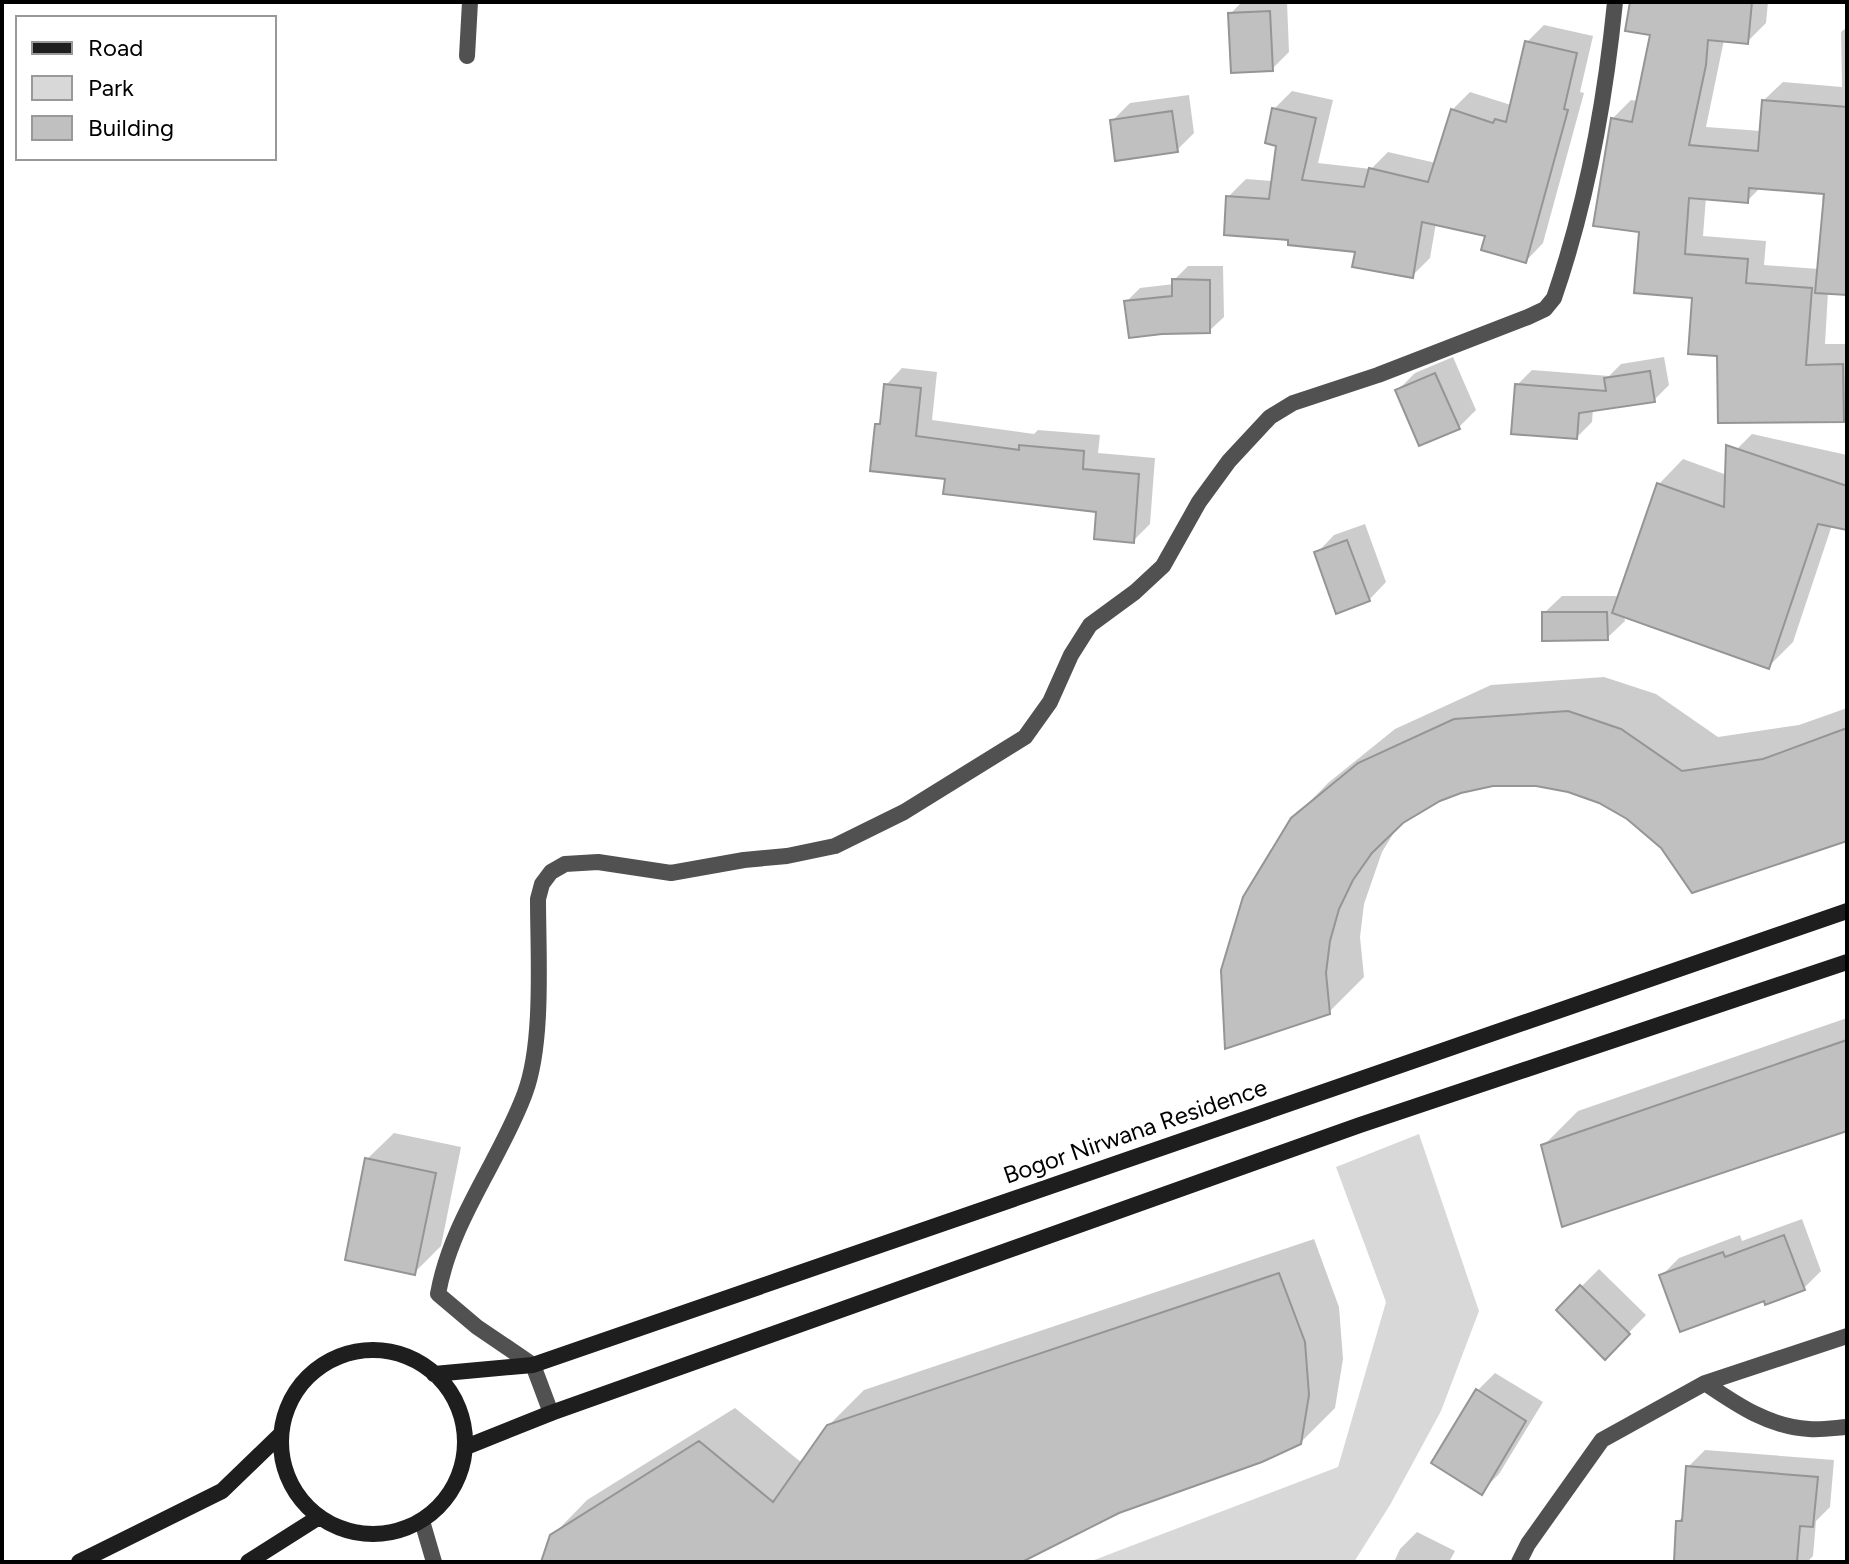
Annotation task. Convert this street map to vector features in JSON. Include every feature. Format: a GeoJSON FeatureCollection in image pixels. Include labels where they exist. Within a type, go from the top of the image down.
{"type":"FeatureCollection","features":[{"type":"Feature","properties":{"kind":"street"},"geometry":{"type":"LineString","coordinates":[[467,56],[470,2]]}},
{"type":"Feature","properties":{"kind":"street"},"geometry":{"type":"LineString","coordinates":[[551,1413],[533,1365],[477,1327],[438,1294],[452,1242],[525,1093],[534,1057],[538,899],[542,884],[551,872],[565,864],[598,862],[671,873],[835,846],[904,812],[1025,737],[1050,702],[1071,655],[1090,625],[1135,592],[1163,566],[1199,502],[1229,461],[1270,417],[1293,403],[1378,375],[1528,317],[1545,309],[1554,298],[1587,185],[1608,72],[1615,2]]}},
{"type":"Feature","properties":{"kind":"street","name":"Bogor Nirwana Residence"},"geometry":{"type":"LineString","coordinates":[[434,1374],[533,1365],[1847,911]]}},
{"type":"Feature","properties":{"kind":"street"},"geometry":{"type":"LineString","coordinates":[[466,1447],[551,1413],[1346,1130],[1847,962]]}},
{"type":"Feature","properties":{"kind":"street"},"geometry":{"type":"LineString","coordinates":[[1519,1562],[1602,1440],[1705,1383],[1847,1336]]}},
{"type":"Feature","properties":{"kind":"street"},"geometry":{"type":"LineString","coordinates":[[382,1350],[410,1357],[434,1374],[452,1396],[462,1422],[466,1447],[460,1471],[438,1507],[422,1521],[396,1531],[370,1535],[343,1529],[319,1517],[302,1500],[289,1480],[282,1457],[281,1434],[288,1405],[303,1381],[326,1362],[353,1352],[382,1350]]}},
{"type":"Feature","properties":{"kind":"street"},"geometry":{"type":"LineString","coordinates":[[1705,1383],[1771,1422],[1807,1429],[1847,1427]]}},
{"type":"Feature","properties":{"kind":"street"},"geometry":{"type":"LineString","coordinates":[[79,1562],[222,1491],[281,1434]]}},
{"type":"Feature","properties":{"kind":"street"},"geometry":{"type":"LineString","coordinates":[[248,1562],[319,1517]]}},
{"type":"Feature","properties":{"kind":"street"},"geometry":{"type":"LineString","coordinates":[[422,1521],[434,1562]]}},
{"type":"Feature","properties":{"kind":"green space"},"geometry":{"type":"Polygon","coordinates":[[[1419,1134],[1479,1311],[1441,1411],[1390,1505],[1354,1562],[1089,1562],[1338,1467],[1386,1302],[1336,1167],[1419,1134]]]}},
{"type":"Feature","properties":{"kind":"building"},"geometry":{"type":"Polygon","coordinates":[[[1630,2],[1752,2],[1748,44],[1708,40],[1706,65],[1689,145],[1758,151],[1762,100],[1847,107],[1847,295],[1815,293],[1824,194],[1749,188],[1748,203],[1689,198],[1685,254],[1748,259],[1746,283],[1812,288],[1806,365],[1843,364],[1844,422],[1718,423],[1717,356],[1688,354],[1692,298],[1634,293],[1639,232],[1593,226],[1611,118],[1632,122],[1650,35],[1625,31],[1630,2]]]}},
{"type":"Feature","properties":{"kind":"building"},"geometry":{"type":"Polygon","coordinates":[[[1270,11],[1273,71],[1231,73],[1228,13],[1270,11]]]}},
{"type":"Feature","properties":{"kind":"building"},"geometry":{"type":"Polygon","coordinates":[[[1525,41],[1577,53],[1564,109],[1568,110],[1526,263],[1481,250],[1485,236],[1422,222],[1413,278],[1352,267],[1355,252],[1288,245],[1288,240],[1224,235],[1226,196],[1269,199],[1276,146],[1265,143],[1272,108],[1316,118],[1302,180],[1364,187],[1369,168],[1428,182],[1451,109],[1493,123],[1495,119],[1506,122],[1525,41]]]}},
{"type":"Feature","properties":{"kind":"building"},"geometry":{"type":"Polygon","coordinates":[[[1172,111],[1178,152],[1115,161],[1110,120],[1172,111]]]}},
{"type":"Feature","properties":{"kind":"building"},"geometry":{"type":"Polygon","coordinates":[[[1172,279],[1210,280],[1210,333],[1129,338],[1124,301],[1172,296],[1172,279]]]}},
{"type":"Feature","properties":{"kind":"building"},"geometry":{"type":"Polygon","coordinates":[[[1650,371],[1655,402],[1579,413],[1577,439],[1511,434],[1515,384],[1606,391],[1604,378],[1650,371]]]}},
{"type":"Feature","properties":{"kind":"building"},"geometry":{"type":"Polygon","coordinates":[[[1435,373],[1460,429],[1419,446],[1395,390],[1435,373]]]}},
{"type":"Feature","properties":{"kind":"building"},"geometry":{"type":"Polygon","coordinates":[[[884,384],[921,388],[916,436],[1019,450],[1019,445],[1084,451],[1083,469],[1139,474],[1134,543],[1094,539],[1096,512],[943,494],[945,479],[870,471],[875,424],[880,424],[884,384]]]}},
{"type":"Feature","properties":{"kind":"building"},"geometry":{"type":"Polygon","coordinates":[[[1726,445],[1847,486],[1847,530],[1818,524],[1769,669],[1612,613],[1657,483],[1724,507],[1726,445]]]}},
{"type":"Feature","properties":{"kind":"building"},"geometry":{"type":"Polygon","coordinates":[[[1347,540],[1370,601],[1336,614],[1314,552],[1347,540]]]}},
{"type":"Feature","properties":{"kind":"building"},"geometry":{"type":"Polygon","coordinates":[[[1542,612],[1607,612],[1608,640],[1542,641],[1542,612]]]}},
{"type":"Feature","properties":{"kind":"building"},"geometry":{"type":"Polygon","coordinates":[[[1568,711],[1621,729],[1682,771],[1763,759],[1847,728],[1847,841],[1692,893],[1661,848],[1627,819],[1599,803],[1568,792],[1536,786],[1493,786],[1461,793],[1440,801],[1403,823],[1372,853],[1353,880],[1339,909],[1330,941],[1326,973],[1330,1014],[1225,1049],[1221,970],[1243,897],[1291,818],[1358,763],[1454,719],[1568,711]]]}},
{"type":"Feature","properties":{"kind":"building"},"geometry":{"type":"Polygon","coordinates":[[[1847,1040],[1847,1131],[1562,1227],[1541,1145],[1847,1040]]]}},
{"type":"Feature","properties":{"kind":"building"},"geometry":{"type":"Polygon","coordinates":[[[365,1158],[436,1173],[415,1275],[345,1260],[365,1158]]]}},
{"type":"Feature","properties":{"kind":"building"},"geometry":{"type":"Polygon","coordinates":[[[1784,1235],[1805,1290],[1765,1305],[1764,1301],[1680,1332],[1659,1275],[1723,1252],[1725,1257],[1784,1235]]]}},
{"type":"Feature","properties":{"kind":"building"},"geometry":{"type":"Polygon","coordinates":[[[1279,1273],[1305,1342],[1309,1395],[1301,1444],[1262,1462],[1119,1513],[1022,1562],[541,1562],[550,1535],[699,1441],[773,1502],[827,1425],[1279,1273]]]}},
{"type":"Feature","properties":{"kind":"building"},"geometry":{"type":"Polygon","coordinates":[[[1580,1285],[1630,1334],[1605,1360],[1556,1310],[1580,1285]]]}},
{"type":"Feature","properties":{"kind":"building"},"geometry":{"type":"Polygon","coordinates":[[[1476,1389],[1526,1421],[1482,1495],[1431,1463],[1476,1389]]]}},
{"type":"Feature","properties":{"kind":"building"},"geometry":{"type":"Polygon","coordinates":[[[1686,1466],[1818,1477],[1813,1527],[1800,1526],[1797,1562],[1674,1562],[1676,1521],[1682,1521],[1686,1466]]]}}]}
